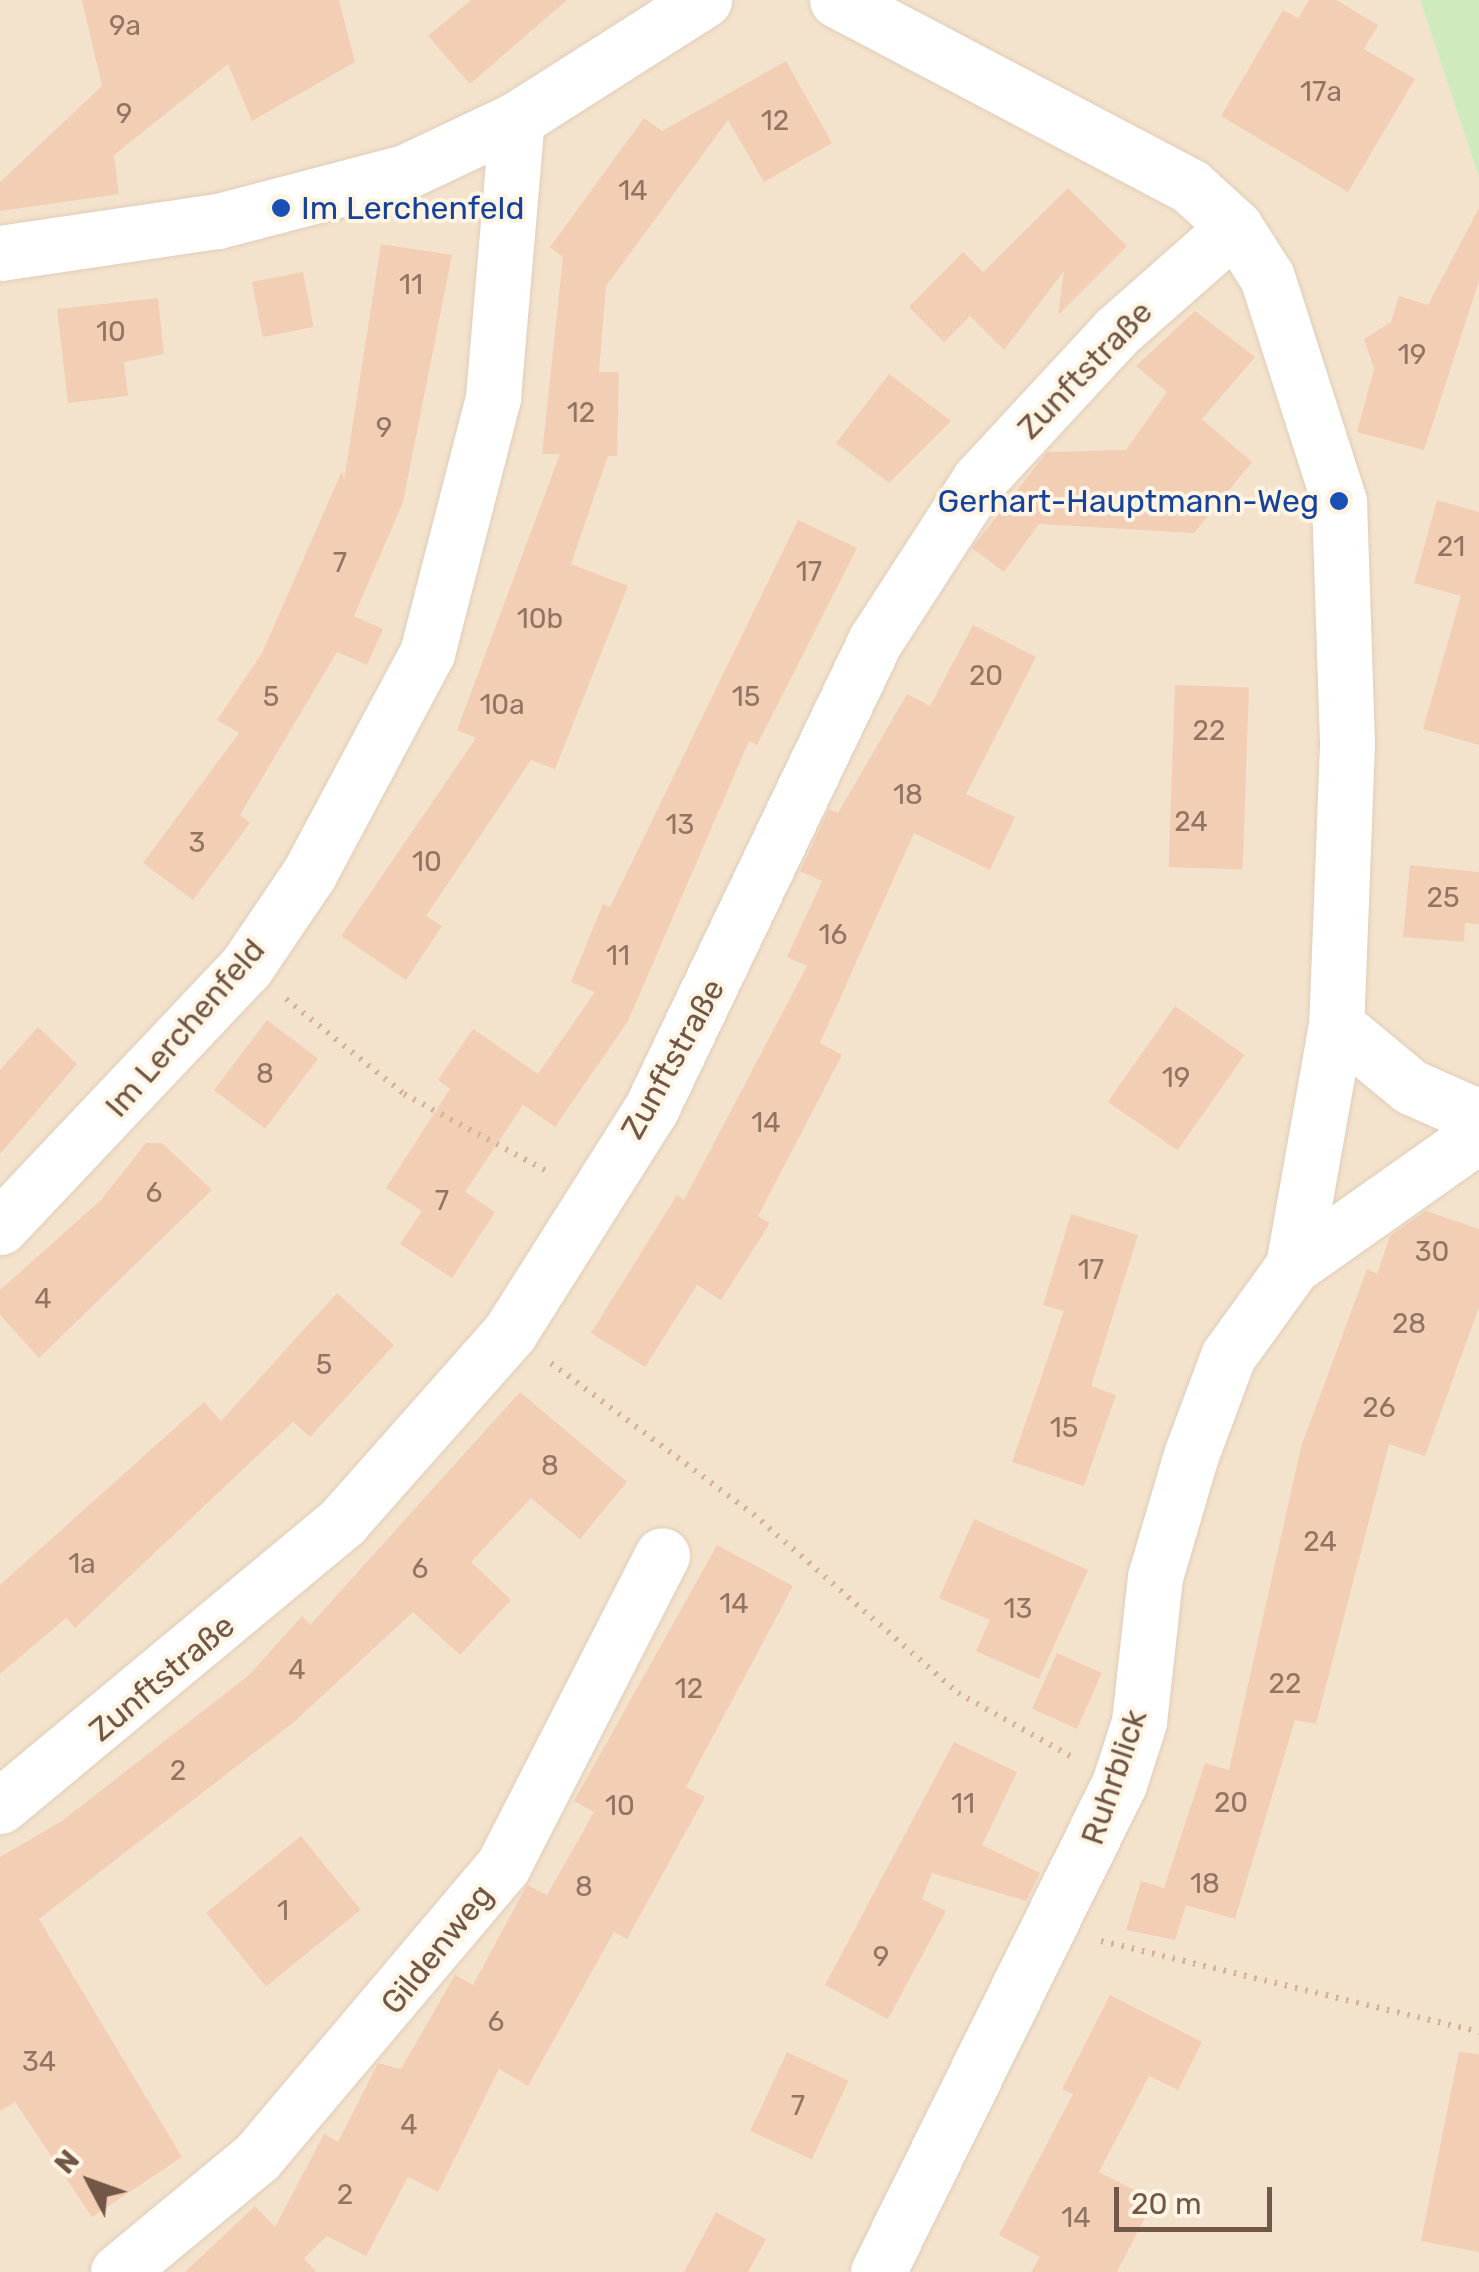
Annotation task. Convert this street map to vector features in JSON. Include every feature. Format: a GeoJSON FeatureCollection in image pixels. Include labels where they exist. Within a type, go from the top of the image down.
{"type":"FeatureCollection","features":[{"type":"Feature","properties":{"kind":"street"},"geometry":{"type":"LineString","coordinates":[[0,253],[281,208],[405,172],[517,119],[704,0]]}},
{"type":"Feature","properties":{"kind":"street"},"geometry":{"type":"LineString","coordinates":[[837,0],[1190,186],[1234,227],[1267,277],[1340,500],[1347,744],[1336,1025],[1411,1087],[1479,1118]]}},
{"type":"Feature","properties":{"kind":"street","name":"Im Lerchenfeld"},"geometry":{"type":"LineString","coordinates":[[0,1227],[246,967],[309,874],[427,653],[493,396],[517,119]]}},
{"type":"Feature","properties":{"kind":"street","name":"Zunftstraße"},"geometry":{"type":"LineString","coordinates":[[0,1806],[343,1521],[510,1332],[592,1196],[651,1110],[875,641],[979,480],[1117,331],[1234,227]]}},
{"type":"Feature","properties":{"kind":"street","name":"Ruhrblick"},"geometry":{"type":"LineString","coordinates":[[1294,1266],[1336,1025]]}},
{"type":"Feature","properties":{"kind":"street","name":"Ruhrblick"},"geometry":{"type":"LineString","coordinates":[[878,2272],[1056,1926],[1119,1784],[1139,1722],[1155,1576],[1191,1455],[1228,1356],[1294,1266],[1479,1134]]}},
{"type":"Feature","properties":{"kind":"street","name":"Gildenweg"},"geometry":{"type":"LineString","coordinates":[[118,2272],[257,2157],[503,1866],[662,1555]]}},
{"type":"Feature","properties":{"kind":"path"},"geometry":{"type":"LineString","coordinates":[[246,967],[404,1094],[592,1196]]}},
{"type":"Feature","properties":{"kind":"path"},"geometry":{"type":"LineString","coordinates":[[510,1332],[753,1514],[958,1693],[1119,1784]]}},
{"type":"Feature","properties":{"kind":"path"},"geometry":{"type":"LineString","coordinates":[[1056,1926],[1479,2032]]}},
{"type":"Feature","properties":{"kind":"shaded area"},"geometry":{"type":"Polygon","coordinates":[[[0,0],[1420,0],[1479,178],[1479,2272],[0,2272],[0,0]]]}},
{"type":"Feature","properties":{"kind":"green space"},"geometry":{"type":"Polygon","coordinates":[[[1420,0],[1479,0],[1479,178],[1420,0]]]}},
{"type":"Feature","properties":{"kind":"building"},"geometry":{"type":"Polygon","coordinates":[[[82,0],[339,0],[355,62],[252,121],[228,64],[114,155],[119,194],[0,211],[0,182],[102,86],[82,0]]]}},
{"type":"Feature","properties":{"kind":"building"},"geometry":{"type":"Polygon","coordinates":[[[471,0],[567,0],[470,84],[428,36],[471,0]]]}},
{"type":"Feature","properties":{"kind":"building"},"geometry":{"type":"Polygon","coordinates":[[[1309,0],[1336,0],[1378,25],[1364,49],[1415,79],[1348,192],[1221,116],[1283,10],[1298,18],[1309,0]]]}},
{"type":"Feature","properties":{"kind":"building"},"geometry":{"type":"Polygon","coordinates":[[[786,61],[832,143],[764,182],[728,120],[606,286],[599,372],[619,372],[617,456],[608,456],[571,564],[628,586],[555,769],[531,760],[426,916],[442,926],[406,980],[341,936],[476,738],[457,730],[560,454],[542,454],[563,257],[550,247],[644,118],[662,131],[786,61]]]}},
{"type":"Feature","properties":{"kind":"building"},"geometry":{"type":"Polygon","coordinates":[[[1068,188],[1127,246],[1058,315],[1064,271],[1004,350],[970,316],[944,342],[909,307],[963,252],[983,272],[1068,188]]]}},
{"type":"Feature","properties":{"kind":"building"},"geometry":{"type":"Polygon","coordinates":[[[1479,208],[1479,281],[1424,450],[1357,432],[1374,369],[1364,339],[1391,322],[1399,296],[1428,305],[1479,208]]]}},
{"type":"Feature","properties":{"kind":"building"},"geometry":{"type":"Polygon","coordinates":[[[381,244],[452,255],[403,502],[354,616],[383,629],[367,665],[337,652],[240,815],[250,823],[193,900],[143,863],[239,733],[217,720],[262,653],[342,471],[344,480],[381,244]]]}},
{"type":"Feature","properties":{"kind":"building"},"geometry":{"type":"Polygon","coordinates":[[[303,272],[314,327],[263,337],[252,282],[303,272]]]}},
{"type":"Feature","properties":{"kind":"building"},"geometry":{"type":"Polygon","coordinates":[[[158,298],[164,354],[124,362],[128,396],[68,403],[57,309],[158,298]]]}},
{"type":"Feature","properties":{"kind":"building"},"geometry":{"type":"Polygon","coordinates":[[[1195,311],[1255,357],[1202,419],[1252,462],[1194,533],[1039,524],[1004,572],[972,548],[1047,452],[1126,450],[1167,392],[1136,366],[1195,311]]]}},
{"type":"Feature","properties":{"kind":"building"},"geometry":{"type":"Polygon","coordinates":[[[889,374],[951,421],[889,483],[836,443],[889,374]]]}},
{"type":"Feature","properties":{"kind":"building"},"geometry":{"type":"Polygon","coordinates":[[[1437,500],[1479,512],[1479,745],[1423,729],[1461,596],[1414,583],[1437,500]]]}},
{"type":"Feature","properties":{"kind":"building"},"geometry":{"type":"Polygon","coordinates":[[[798,520],[857,548],[757,745],[749,741],[628,1021],[555,1127],[523,1105],[465,1192],[495,1212],[452,1278],[400,1244],[422,1211],[386,1188],[450,1089],[438,1080],[473,1029],[538,1074],[595,992],[571,982],[603,904],[610,907],[798,520]]]}},
{"type":"Feature","properties":{"kind":"building"},"geometry":{"type":"Polygon","coordinates":[[[973,625],[1036,657],[966,794],[1015,817],[990,870],[914,833],[820,1043],[842,1055],[758,1216],[770,1223],[721,1300],[697,1285],[645,1367],[591,1333],[677,1195],[684,1200],[807,966],[787,957],[822,881],[800,871],[829,809],[838,813],[907,694],[930,706],[973,625]]]}},
{"type":"Feature","properties":{"kind":"building"},"geometry":{"type":"Polygon","coordinates":[[[1175,685],[1249,688],[1243,869],[1169,867],[1175,685]]]}},
{"type":"Feature","properties":{"kind":"building"},"geometry":{"type":"Polygon","coordinates":[[[1410,865],[1479,872],[1479,924],[1465,923],[1464,942],[1403,937],[1410,865]]]}},
{"type":"Feature","properties":{"kind":"building"},"geometry":{"type":"Polygon","coordinates":[[[1175,1006],[1245,1055],[1178,1151],[1108,1102],[1175,1006]]]}},
{"type":"Feature","properties":{"kind":"building"},"geometry":{"type":"Polygon","coordinates":[[[267,1020],[318,1059],[265,1129],[214,1090],[267,1020]]]}},
{"type":"Feature","properties":{"kind":"building"},"geometry":{"type":"Polygon","coordinates":[[[38,1027],[77,1064],[0,1154],[0,1070],[38,1027]]]}},
{"type":"Feature","properties":{"kind":"building"},"geometry":{"type":"Polygon","coordinates":[[[146,1143],[162,1143],[212,1190],[39,1358],[0,1315],[0,1290],[101,1200],[146,1143]]]}},
{"type":"Feature","properties":{"kind":"building"},"geometry":{"type":"Polygon","coordinates":[[[1426,1211],[1479,1229],[1479,1307],[1425,1456],[1389,1444],[1316,1724],[1295,1720],[1235,1919],[1186,1905],[1175,1940],[1126,1930],[1141,1881],[1164,1888],[1205,1763],[1229,1770],[1301,1447],[1367,1269],[1377,1274],[1390,1236],[1426,1211]]]}},
{"type":"Feature","properties":{"kind":"building"},"geometry":{"type":"Polygon","coordinates":[[[1071,1214],[1138,1235],[1091,1386],[1116,1395],[1084,1486],[1012,1462],[1064,1311],[1043,1305],[1071,1214]]]}},
{"type":"Feature","properties":{"kind":"building"},"geometry":{"type":"Polygon","coordinates":[[[337,1293],[394,1345],[310,1437],[293,1422],[75,1628],[66,1618],[0,1674],[0,1585],[204,1402],[221,1421],[337,1293]]]}},
{"type":"Feature","properties":{"kind":"building"},"geometry":{"type":"Polygon","coordinates":[[[520,1392],[627,1482],[580,1539],[531,1498],[471,1562],[511,1600],[460,1655],[413,1612],[294,1722],[39,1919],[182,2157],[92,2217],[15,2102],[0,2111],[0,1857],[62,1821],[249,1675],[302,1616],[310,1625],[520,1392]]]}},
{"type":"Feature","properties":{"kind":"building"},"geometry":{"type":"Polygon","coordinates":[[[974,1519],[1088,1570],[1039,1679],[976,1651],[990,1620],[939,1598],[974,1519]]]}},
{"type":"Feature","properties":{"kind":"building"},"geometry":{"type":"Polygon","coordinates":[[[717,1545],[793,1586],[686,1787],[705,1797],[627,1939],[614,1932],[528,2086],[499,2069],[438,2192],[408,2177],[366,2256],[327,2236],[304,2258],[316,2272],[185,2272],[255,2206],[275,2227],[324,2134],[338,2142],[378,2063],[401,2069],[455,1975],[473,1985],[527,1885],[547,1895],[594,1812],[574,1801],[717,1545]]]}},
{"type":"Feature","properties":{"kind":"building"},"geometry":{"type":"Polygon","coordinates":[[[1057,1653],[1102,1673],[1077,1729],[1032,1709],[1057,1653]]]}},
{"type":"Feature","properties":{"kind":"building"},"geometry":{"type":"Polygon","coordinates":[[[954,1742],[1017,1772],[982,1845],[1040,1873],[1026,1901],[932,1873],[922,1899],[946,1911],[888,2019],[825,1985],[954,1742]]]}},
{"type":"Feature","properties":{"kind":"building"},"geometry":{"type":"Polygon","coordinates":[[[301,1836],[361,1910],[266,1987],[206,1913],[301,1836]]]}},
{"type":"Feature","properties":{"kind":"building"},"geometry":{"type":"Polygon","coordinates":[[[1110,1995],[1202,2042],[1178,2090],[1149,2076],[1099,2172],[1154,2200],[1117,2272],[1031,2272],[1040,2257],[999,2235],[1073,2094],[1062,2089],[1110,1995]]]}},
{"type":"Feature","properties":{"kind":"building"},"geometry":{"type":"Polygon","coordinates":[[[787,2052],[849,2081],[812,2160],[750,2131],[787,2052]]]}},
{"type":"Feature","properties":{"kind":"building"},"geometry":{"type":"Polygon","coordinates":[[[1459,2052],[1479,2054],[1479,2252],[1421,2241],[1459,2052]]]}},
{"type":"Feature","properties":{"kind":"building"},"geometry":{"type":"Polygon","coordinates":[[[716,2212],[766,2239],[748,2272],[684,2272],[716,2212]]]}},
{"type":"Feature","properties":{"kind":"place","name":"Im Lerchenfeld"},"geometry":{"type":"Point","coordinates":[281,208]}},
{"type":"Feature","properties":{"kind":"place","name":"Gerhart-Hauptmann-Weg"},"geometry":{"type":"Point","coordinates":[1339,501]}}]}
